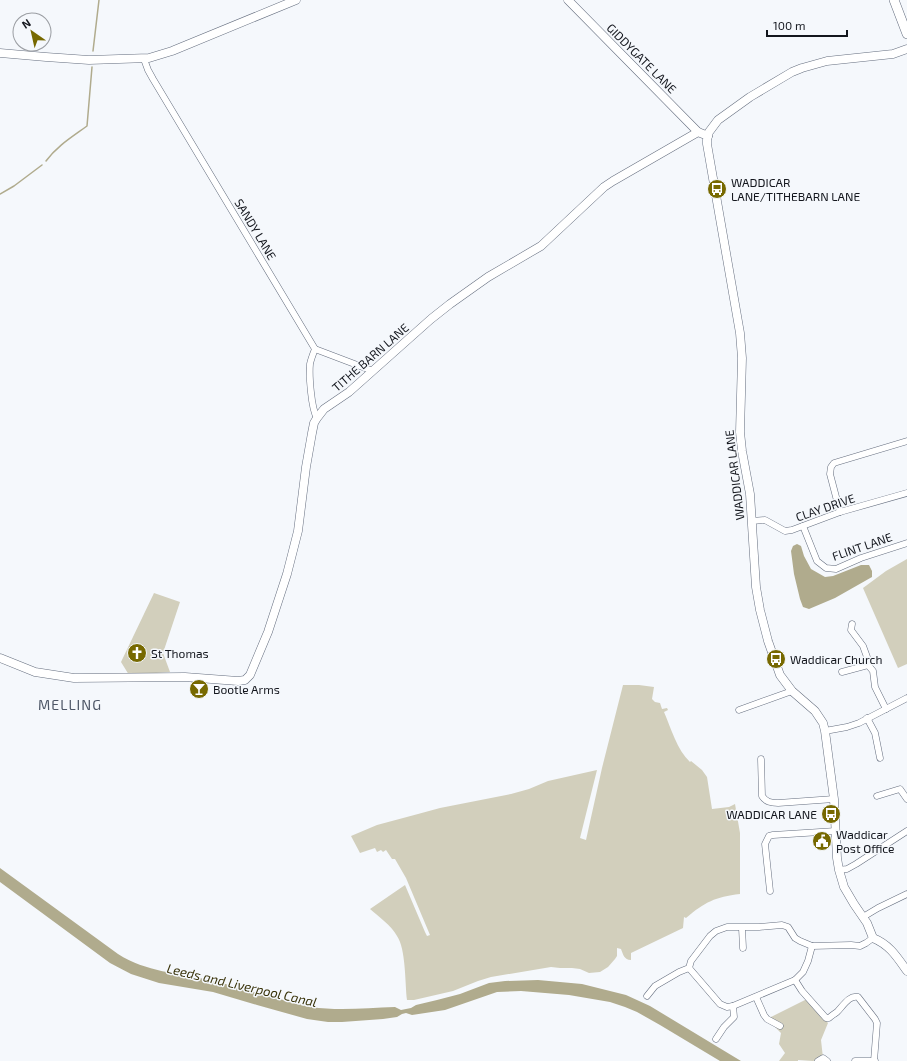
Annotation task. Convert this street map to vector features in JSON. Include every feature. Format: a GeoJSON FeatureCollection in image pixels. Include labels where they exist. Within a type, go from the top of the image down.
{"type":"FeatureCollection","features":[{"type":"Feature","properties":{"kind":"main road"},"geometry":{"type":"LineString","coordinates":[[894,0],[907,34]]}},
{"type":"Feature","properties":{"kind":"street"},"geometry":{"type":"LineString","coordinates":[[0,52],[27,56],[76,59],[144,59],[172,51],[296,0]]}},
{"type":"Feature","properties":{"kind":"street","name":"GIDDYGATE LANE"},"geometry":{"type":"LineString","coordinates":[[568,0],[698,132]]}},
{"type":"Feature","properties":{"kind":"street"},"geometry":{"type":"LineString","coordinates":[[698,132],[708,136],[715,123],[728,112],[764,88],[802,68],[827,61],[893,54],[907,49]]}},
{"type":"Feature","properties":{"kind":"street","name":"SANDY LANE"},"geometry":{"type":"LineString","coordinates":[[144,59],[153,79],[315,349]]}},
{"type":"Feature","properties":{"kind":"street","name":"TITHE BARN LANE"},"geometry":{"type":"LineString","coordinates":[[0,658],[35,672],[74,678],[190,677],[238,681],[245,680],[250,675],[268,632],[287,574],[298,531],[306,467],[314,423],[324,409],[349,392],[450,304],[488,277],[541,246],[604,187],[698,132]]}},
{"type":"Feature","properties":{"kind":"street","name":"WADDICAR LANE"},"geometry":{"type":"LineString","coordinates":[[708,136],[707,150],[740,333],[742,358],[740,432],[750,494],[756,587],[760,610],[776,666],[785,684],[815,711],[823,723],[826,732],[834,799],[839,870],[846,891],[867,923],[873,938]]}},
{"type":"Feature","properties":{"kind":"street"},"geometry":{"type":"LineString","coordinates":[[317,418],[313,408],[310,372],[315,349],[373,371]]}},
{"type":"Feature","properties":{"kind":"street"},"geometry":{"type":"LineString","coordinates":[[840,512],[830,474],[830,467],[834,463],[907,441]]}},
{"type":"Feature","properties":{"kind":"street","name":"CLAY DRIVE"},"geometry":{"type":"LineString","coordinates":[[752,521],[765,520],[785,531],[792,530],[840,512],[907,493]]}},
{"type":"Feature","properties":{"kind":"street","name":"FLINT LANE"},"geometry":{"type":"LineString","coordinates":[[803,526],[817,561],[826,568],[836,568],[907,543]]}},
{"type":"Feature","properties":{"kind":"street"},"geometry":{"type":"LineString","coordinates":[[852,624],[851,630],[864,646],[868,665],[873,671],[875,687],[886,709]]}},
{"type":"Feature","properties":{"kind":"street"},"geometry":{"type":"LineString","coordinates":[[842,672],[868,665]]}},
{"type":"Feature","properties":{"kind":"street"},"geometry":{"type":"LineString","coordinates":[[739,710],[792,691]]}},
{"type":"Feature","properties":{"kind":"street"},"geometry":{"type":"LineString","coordinates":[[826,732],[859,723],[907,698]]}},
{"type":"Feature","properties":{"kind":"street"},"geometry":{"type":"LineString","coordinates":[[867,718],[875,733],[880,758]]}},
{"type":"Feature","properties":{"kind":"street"},"geometry":{"type":"LineString","coordinates":[[761,759],[762,796],[764,800],[778,804],[834,799]]}},
{"type":"Feature","properties":{"kind":"street"},"geometry":{"type":"LineString","coordinates":[[877,796],[900,789],[907,799]]}},
{"type":"Feature","properties":{"kind":"street"},"geometry":{"type":"LineString","coordinates":[[770,891],[765,844],[769,836],[836,831]]}},
{"type":"Feature","properties":{"kind":"street"},"geometry":{"type":"LineString","coordinates":[[839,870],[847,869],[856,864],[907,831]]}},
{"type":"Feature","properties":{"kind":"street"},"geometry":{"type":"LineString","coordinates":[[863,917],[907,894]]}},
{"type":"Feature","properties":{"kind":"street"},"geometry":{"type":"LineString","coordinates":[[898,898],[907,897]]}},
{"type":"Feature","properties":{"kind":"street"},"geometry":{"type":"LineString","coordinates":[[727,919],[727,927]]}},
{"type":"Feature","properties":{"kind":"street"},"geometry":{"type":"LineString","coordinates":[[689,968],[691,961],[710,936],[716,931],[727,927],[742,928],[782,925],[788,927],[795,938],[812,946],[860,946],[873,938],[883,943],[890,949],[907,971]]}},
{"type":"Feature","properties":{"kind":"street"},"geometry":{"type":"LineString","coordinates":[[742,928],[743,948]]}},
{"type":"Feature","properties":{"kind":"street"},"geometry":{"type":"LineString","coordinates":[[689,968],[720,1004],[727,1007],[733,1006],[795,980],[803,972],[812,946]]}},
{"type":"Feature","properties":{"kind":"street"},"geometry":{"type":"LineString","coordinates":[[647,996],[655,986],[689,968]]}},
{"type":"Feature","properties":{"kind":"street"},"geometry":{"type":"LineString","coordinates":[[795,980],[802,991],[826,1018],[829,1018],[837,1012],[855,996],[858,997],[875,1019],[877,1023],[874,1061],[856,1061]]}},
{"type":"Feature","properties":{"kind":"street"},"geometry":{"type":"LineString","coordinates":[[756,997],[767,1019],[780,1026]]}},
{"type":"Feature","properties":{"kind":"street"},"geometry":{"type":"LineString","coordinates":[[716,1039],[724,1027],[734,1017],[733,1006]]}},
{"type":"Feature","properties":{"kind":"shaded area"},"geometry":{"type":"Polygon","coordinates":[[[797,544],[801,546],[804,556],[811,569],[825,577],[833,576],[861,565],[869,565],[872,571],[872,577],[835,598],[809,609],[803,607],[794,574],[791,551],[793,546],[797,544]]]}},
{"type":"Feature","properties":{"kind":"shaded area"},"geometry":{"type":"Polygon","coordinates":[[[907,559],[907,664],[898,668],[863,588],[886,571],[907,559]]]}},
{"type":"Feature","properties":{"kind":"shaded area"},"geometry":{"type":"Polygon","coordinates":[[[154,593],[180,602],[163,653],[170,672],[129,675],[121,662],[154,593]]]}},
{"type":"Feature","properties":{"kind":"shaded area"},"geometry":{"type":"Polygon","coordinates":[[[623,685],[654,687],[652,699],[655,702],[660,703],[662,709],[667,708],[668,710],[664,712],[681,751],[690,762],[691,761],[702,770],[707,777],[712,809],[729,807],[735,804],[740,833],[740,894],[717,899],[705,904],[686,918],[684,917],[683,928],[631,953],[631,960],[625,958],[621,949],[617,948],[617,956],[615,959],[608,967],[600,972],[589,973],[580,969],[551,967],[491,977],[453,991],[414,1000],[407,1000],[404,957],[400,942],[392,928],[370,909],[405,885],[427,936],[430,935],[406,878],[395,859],[392,859],[386,850],[383,852],[381,850],[377,852],[375,848],[360,853],[351,836],[377,825],[440,808],[511,794],[529,789],[548,781],[597,770],[580,838],[586,840],[623,685]]]}},
{"type":"Feature","properties":{"kind":"shaded area"},"geometry":{"type":"Polygon","coordinates":[[[0,868],[118,954],[140,965],[162,971],[209,980],[311,1007],[332,1009],[395,1007],[401,1010],[460,994],[489,983],[505,981],[538,980],[582,984],[626,995],[650,1006],[741,1061],[720,1061],[660,1025],[625,1007],[610,1002],[569,995],[521,991],[497,992],[445,1010],[412,1015],[406,1013],[397,1017],[383,1019],[328,1022],[307,1019],[213,992],[159,983],[131,974],[110,963],[0,882],[0,868]]]}},
{"type":"Feature","properties":{"kind":"shaded area"},"geometry":{"type":"Polygon","coordinates":[[[807,999],[828,1023],[821,1040],[823,1058],[813,1061],[779,1061],[785,1053],[779,1044],[781,1033],[767,1019],[807,999]]]}},
{"type":"Feature","properties":{"kind":"waterway"},"geometry":{"type":"LineString","coordinates":[[93,51],[99,0]]}},
{"type":"Feature","properties":{"kind":"waterway"},"geometry":{"type":"LineString","coordinates":[[46,161],[60,146],[87,126],[92,67]]}},
{"type":"Feature","properties":{"kind":"waterway"},"geometry":{"type":"LineString","coordinates":[[0,194],[14,186],[42,165]]}},
{"type":"Feature","properties":{"kind":"place","name":"WADDICAR LANE/TITHEBARN LANE"},"geometry":{"type":"Point","coordinates":[717,189]}},
{"type":"Feature","properties":{"kind":"place","name":"St Thomas"},"geometry":{"type":"Point","coordinates":[137,653]}},
{"type":"Feature","properties":{"kind":"place","name":"Waddicar Church"},"geometry":{"type":"Point","coordinates":[776,659]}},
{"type":"Feature","properties":{"kind":"place","name":"Bootle Arms"},"geometry":{"type":"Point","coordinates":[199,689]}},
{"type":"Feature","properties":{"kind":"place","name":"WADDICAR LANE"},"geometry":{"type":"Point","coordinates":[831,814]}},
{"type":"Feature","properties":{"kind":"place","name":"Waddicar Post Office"},"geometry":{"type":"Point","coordinates":[822,841]}},
{"type":"Feature","properties":{"kind":"district","name":"MELLING"},"geometry":{"type":"Point","coordinates":[70,704]}},
{"type":"Feature","properties":{"kind":"water label","name":"Leeds and Liverpool Canal"},"geometry":{"type":"Point","coordinates":[242,985]}}]}
